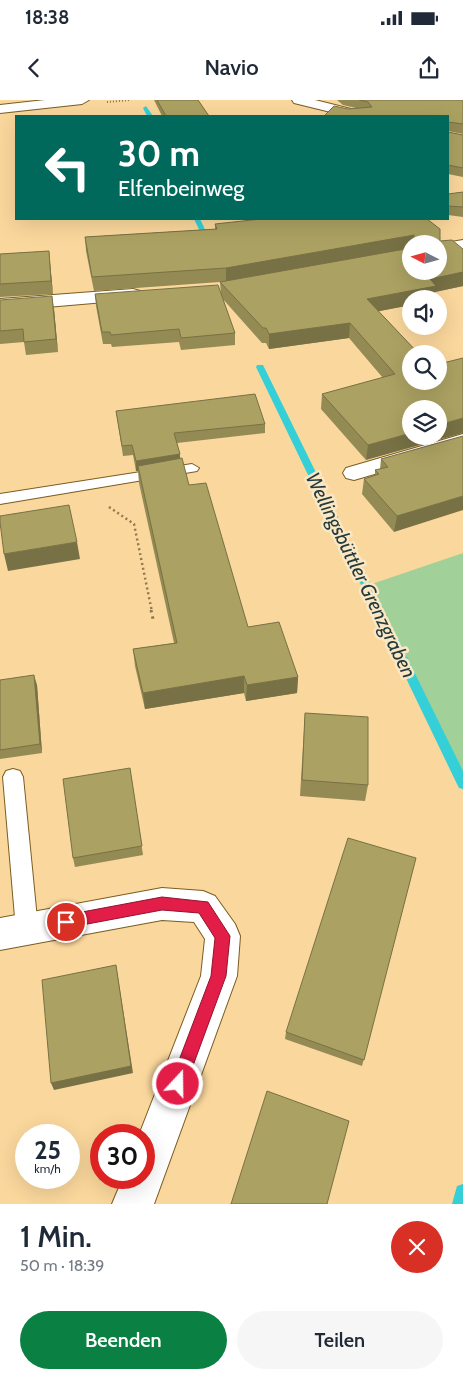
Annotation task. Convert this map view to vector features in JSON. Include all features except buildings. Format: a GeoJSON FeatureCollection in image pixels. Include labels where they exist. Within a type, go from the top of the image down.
{"type":"FeatureCollection","features":[{"type":"Feature","properties":{"kind":"street"},"geometry":{"type":"LineString","coordinates":[[0,109],[82,100]]}},
{"type":"Feature","properties":{"kind":"street"},"geometry":{"type":"LineString","coordinates":[[299,100],[358,115]]}},
{"type":"Feature","properties":{"kind":"street"},"geometry":{"type":"LineString","coordinates":[[448,248],[463,245]]}},
{"type":"Feature","properties":{"kind":"street"},"geometry":{"type":"LineString","coordinates":[[0,305],[148,294]]}},
{"type":"Feature","properties":{"kind":"street"},"geometry":{"type":"LineString","coordinates":[[354,473],[463,441]]}},
{"type":"Feature","properties":{"kind":"street"},"geometry":{"type":"LineString","coordinates":[[14,931],[162,904],[203,907],[223,936],[219,976],[155,1144]]}},
{"type":"Feature","properties":{"kind":"street"},"geometry":{"type":"LineString","coordinates":[[133,1204],[138,1189]]}},
{"type":"Feature","properties":{"kind":"lane"},"geometry":{"type":"LineString","coordinates":[[0,499],[192,468]]}},
{"type":"Feature","properties":{"kind":"lane"},"geometry":{"type":"LineString","coordinates":[[13,777],[14,931]]}},
{"type":"Feature","properties":{"kind":"path"},"geometry":{"type":"LineString","coordinates":[[104,504],[134,524],[152,619]]}},
{"type":"Feature","properties":{"kind":"green space"},"geometry":{"type":"Polygon","coordinates":[[[463,553],[463,788],[366,586],[463,553]]]}},
{"type":"Feature","properties":{"kind":"waterway","name":"Wellingsbüttler Grenzgraben"},"geometry":{"type":"LineString","coordinates":[[146,108],[150,115]]}},
{"type":"Feature","properties":{"kind":"waterway","name":"Wellingsbüttler Grenzgraben"},"geometry":{"type":"LineString","coordinates":[[197,220],[208,242]]}},
{"type":"Feature","properties":{"kind":"waterway","name":"Wellingsbüttler Grenzgraben"},"geometry":{"type":"LineString","coordinates":[[260,367],[463,784]]}},
{"type":"Feature","properties":{"kind":"waterway"},"geometry":{"type":"LineString","coordinates":[[461,1204],[463,1192]]}},
{"type":"Feature","properties":{"kind":"route"},"geometry":{"type":"LineString","coordinates":[[66,922],[162,904],[203,907],[223,936],[219,976],[178,1084]]}}]}
